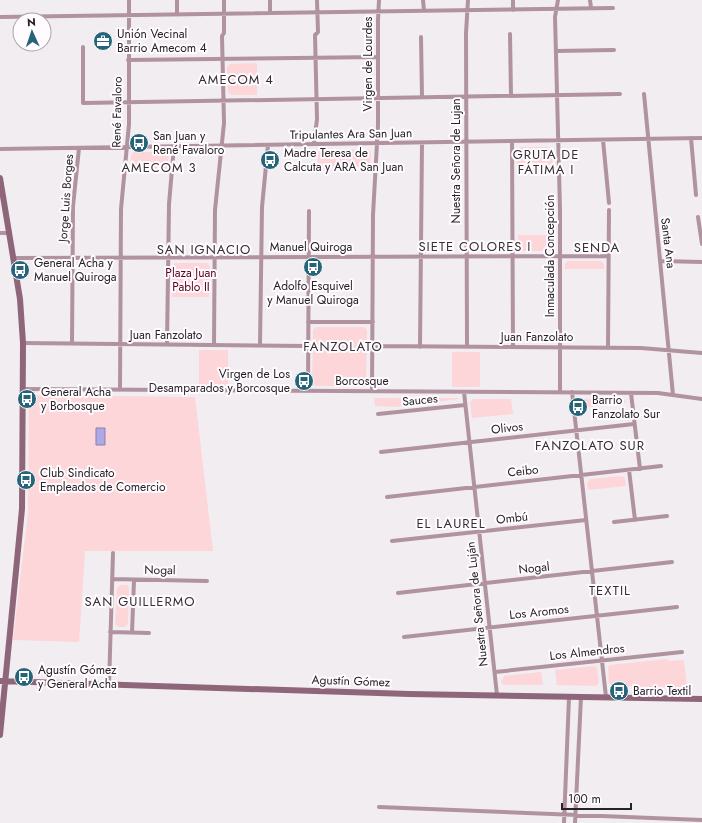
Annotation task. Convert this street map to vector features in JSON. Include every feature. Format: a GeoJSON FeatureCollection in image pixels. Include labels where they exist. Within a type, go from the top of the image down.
{"type":"FeatureCollection","features":[{"type":"Feature","properties":{"kind":"main road"},"geometry":{"type":"LineString","coordinates":[[0,178],[22,313],[23,344],[22,509],[2,681],[0,734]]}},
{"type":"Feature","properties":{"kind":"main road","name":"Agustín Gómez"},"geometry":{"type":"LineString","coordinates":[[2,681],[569,697],[702,699]]}},
{"type":"Feature","properties":{"kind":"street","name":"René Favaloro"},"geometry":{"type":"LineString","coordinates":[[120,390],[121,209],[127,147],[129,102],[129,0]]}},
{"type":"Feature","properties":{"kind":"street"},"geometry":{"type":"LineString","coordinates":[[177,0],[177,14]]}},
{"type":"Feature","properties":{"kind":"street"},"geometry":{"type":"LineString","coordinates":[[214,345],[215,210],[221,146],[223,101],[222,59],[224,0]]}},
{"type":"Feature","properties":{"kind":"street"},"geometry":{"type":"LineString","coordinates":[[270,0],[270,13]]}},
{"type":"Feature","properties":{"kind":"street"},"geometry":{"type":"LineString","coordinates":[[314,144],[317,0]]}},
{"type":"Feature","properties":{"kind":"street","name":"Virgen de Lourdes"},"geometry":{"type":"LineString","coordinates":[[372,391],[373,257],[377,144],[379,0]]}},
{"type":"Feature","properties":{"kind":"street"},"geometry":{"type":"LineString","coordinates":[[424,0],[424,11]]}},
{"type":"Feature","properties":{"kind":"street","name":"Nuestra Señora de Lujan"},"geometry":{"type":"LineString","coordinates":[[467,347],[466,97],[468,0]]}},
{"type":"Feature","properties":{"kind":"street"},"geometry":{"type":"LineString","coordinates":[[513,0],[513,10]]}},
{"type":"Feature","properties":{"kind":"street","name":"Inmaculada Concepción"},"geometry":{"type":"LineString","coordinates":[[558,0],[556,9],[556,95],[560,256],[560,392]]}},
{"type":"Feature","properties":{"kind":"street"},"geometry":{"type":"LineString","coordinates":[[590,0],[591,8]]}},
{"type":"Feature","properties":{"kind":"street"},"geometry":{"type":"LineString","coordinates":[[52,17],[177,14],[613,8]]}},
{"type":"Feature","properties":{"kind":"street"},"geometry":{"type":"LineString","coordinates":[[0,17],[12,17]]}},
{"type":"Feature","properties":{"kind":"street"},"geometry":{"type":"LineString","coordinates":[[510,34],[511,96]]}},
{"type":"Feature","properties":{"kind":"street"},"geometry":{"type":"LineString","coordinates":[[421,38],[422,97]]}},
{"type":"Feature","properties":{"kind":"street"},"geometry":{"type":"LineString","coordinates":[[82,47],[83,103],[620,94]]}},
{"type":"Feature","properties":{"kind":"street"},"geometry":{"type":"LineString","coordinates":[[556,51],[614,50]]}},
{"type":"Feature","properties":{"kind":"street"},"geometry":{"type":"LineString","coordinates":[[128,60],[378,57]]}},
{"type":"Feature","properties":{"kind":"street","name":"Santa Ana"},"geometry":{"type":"LineString","coordinates":[[644,94],[653,206],[661,261],[673,395]]}},
{"type":"Feature","properties":{"kind":"street"},"geometry":{"type":"LineString","coordinates":[[691,138],[696,195]]}},
{"type":"Feature","properties":{"kind":"street","name":"Tripulantes Ara San Juan"},"geometry":{"type":"LineString","coordinates":[[0,149],[702,138]]}},
{"type":"Feature","properties":{"kind":"street"},"geometry":{"type":"LineString","coordinates":[[603,140],[609,203]]}},
{"type":"Feature","properties":{"kind":"street"},"geometry":{"type":"LineString","coordinates":[[512,141],[513,347]]}},
{"type":"Feature","properties":{"kind":"street"},"geometry":{"type":"LineString","coordinates":[[420,346],[422,143]]}},
{"type":"Feature","properties":{"kind":"street"},"geometry":{"type":"LineString","coordinates":[[260,345],[262,207],[268,145]]}},
{"type":"Feature","properties":{"kind":"street"},"geometry":{"type":"LineString","coordinates":[[167,345],[168,204],[174,146]]}},
{"type":"Feature","properties":{"kind":"street","name":"Jorge Luis Borges"},"geometry":{"type":"LineString","coordinates":[[72,344],[73,206],[79,148]]}},
{"type":"Feature","properties":{"kind":"street"},"geometry":{"type":"LineString","coordinates":[[608,348],[609,210]]}},
{"type":"Feature","properties":{"kind":"street"},"geometry":{"type":"LineString","coordinates":[[308,391],[309,211]]}},
{"type":"Feature","properties":{"kind":"street"},"geometry":{"type":"LineString","coordinates":[[698,217],[702,244]]}},
{"type":"Feature","properties":{"kind":"street"},"geometry":{"type":"LineString","coordinates":[[0,234],[9,233]]}},
{"type":"Feature","properties":{"kind":"street","name":"Manuel Quiroga"},"geometry":{"type":"LineString","coordinates":[[13,258],[609,256]]}},
{"type":"Feature","properties":{"kind":"street"},"geometry":{"type":"LineString","coordinates":[[661,261],[702,262]]}},
{"type":"Feature","properties":{"kind":"street"},"geometry":{"type":"LineString","coordinates":[[308,322],[373,322]]}},
{"type":"Feature","properties":{"kind":"street","name":"Juan Fanzolato"},"geometry":{"type":"LineString","coordinates":[[23,344],[308,346]]}},
{"type":"Feature","properties":{"kind":"street","name":"Juan Fanzolato"},"geometry":{"type":"LineString","coordinates":[[372,346],[608,348],[669,350],[702,353]]}},
{"type":"Feature","properties":{"kind":"street","name":"Borcosque"},"geometry":{"type":"LineString","coordinates":[[22,389],[572,392],[673,395],[702,399]]}},
{"type":"Feature","properties":{"kind":"street","name":"Nuestra Señora de Luján"},"geometry":{"type":"LineString","coordinates":[[464,392],[497,695]]}},
{"type":"Feature","properties":{"kind":"street"},"geometry":{"type":"LineString","coordinates":[[572,392],[606,697]]}},
{"type":"Feature","properties":{"kind":"street"},"geometry":{"type":"LineString","coordinates":[[631,393],[640,469]]}},
{"type":"Feature","properties":{"kind":"street","name":"Sauces"},"geometry":{"type":"LineString","coordinates":[[378,414],[465,404]]}},
{"type":"Feature","properties":{"kind":"street","name":"Olivos"},"geometry":{"type":"LineString","coordinates":[[381,452],[634,424]]}},
{"type":"Feature","properties":{"kind":"street","name":"Ceibo"},"geometry":{"type":"LineString","coordinates":[[387,497],[661,466]]}},
{"type":"Feature","properties":{"kind":"street"},"geometry":{"type":"LineString","coordinates":[[629,470],[635,520]]}},
{"type":"Feature","properties":{"kind":"street"},"geometry":{"type":"LineString","coordinates":[[614,522],[667,516]]}},
{"type":"Feature","properties":{"kind":"street","name":"Ombú"},"geometry":{"type":"LineString","coordinates":[[392,541],[586,520]]}},
{"type":"Feature","properties":{"kind":"street"},"geometry":{"type":"LineString","coordinates":[[109,685],[113,553]]}},
{"type":"Feature","properties":{"kind":"street","name":"Nogal"},"geometry":{"type":"LineString","coordinates":[[398,593],[672,562]]}},
{"type":"Feature","properties":{"kind":"street","name":"Nogal"},"geometry":{"type":"LineString","coordinates":[[112,579],[207,581]]}},
{"type":"Feature","properties":{"kind":"street"},"geometry":{"type":"LineString","coordinates":[[132,632],[134,580]]}},
{"type":"Feature","properties":{"kind":"street","name":"Los Aromos"},"geometry":{"type":"LineString","coordinates":[[404,637],[676,607]]}},
{"type":"Feature","properties":{"kind":"street"},"geometry":{"type":"LineString","coordinates":[[110,632],[149,633]]}},
{"type":"Feature","properties":{"kind":"street","name":"Los Almendros"},"geometry":{"type":"LineString","coordinates":[[495,672],[682,652]]}},
{"type":"Feature","properties":{"kind":"street"},"geometry":{"type":"LineString","coordinates":[[564,823],[569,697]]}},
{"type":"Feature","properties":{"kind":"street"},"geometry":{"type":"LineString","coordinates":[[575,823],[581,697]]}},
{"type":"Feature","properties":{"kind":"street"},"geometry":{"type":"LineString","coordinates":[[379,807],[702,820]]}},
{"type":"Feature","properties":{"kind":"green space"},"geometry":{"type":"Polygon","coordinates":[[[257,63],[257,95],[231,95],[228,92],[227,67],[230,64],[257,63]]]}},
{"type":"Feature","properties":{"kind":"green space"},"geometry":{"type":"Polygon","coordinates":[[[520,147],[549,147],[552,149],[553,164],[517,164],[517,150],[520,147]]]}},
{"type":"Feature","properties":{"kind":"green space"},"geometry":{"type":"Polygon","coordinates":[[[368,149],[371,152],[370,166],[317,167],[319,150],[368,149]]]}},
{"type":"Feature","properties":{"kind":"green space"},"geometry":{"type":"Polygon","coordinates":[[[134,152],[166,152],[169,155],[167,169],[130,169],[131,155],[134,152]]]}},
{"type":"Feature","properties":{"kind":"green space"},"geometry":{"type":"Polygon","coordinates":[[[518,235],[555,235],[555,248],[552,251],[521,251],[518,248],[518,235]]]}},
{"type":"Feature","properties":{"kind":"green space"},"geometry":{"type":"Polygon","coordinates":[[[568,261],[601,261],[604,264],[604,269],[565,269],[565,264],[568,261]]]}},
{"type":"Feature","properties":{"kind":"green space","name":"Plaza Juan Pablo II"},"geometry":{"type":"Polygon","coordinates":[[[175,263],[207,263],[210,266],[209,297],[172,297],[172,266],[175,263]]]}},
{"type":"Feature","properties":{"kind":"green space"},"geometry":{"type":"Polygon","coordinates":[[[316,327],[364,327],[367,330],[366,384],[363,386],[315,386],[312,383],[313,330],[316,327]]]}},
{"type":"Feature","properties":{"kind":"green space"},"geometry":{"type":"Polygon","coordinates":[[[199,350],[228,350],[228,386],[199,385],[199,350]]]}},
{"type":"Feature","properties":{"kind":"green space"},"geometry":{"type":"Polygon","coordinates":[[[452,352],[480,352],[480,387],[452,387],[452,352]]]}},
{"type":"Feature","properties":{"kind":"green space"},"geometry":{"type":"Polygon","coordinates":[[[32,395],[195,397],[213,551],[85,551],[79,642],[13,640],[28,512],[29,398],[32,395]]]}},
{"type":"Feature","properties":{"kind":"green space"},"geometry":{"type":"Polygon","coordinates":[[[374,398],[459,399],[395,407],[375,406],[374,398]]]}},
{"type":"Feature","properties":{"kind":"green space"},"geometry":{"type":"Polygon","coordinates":[[[473,399],[511,399],[513,414],[472,418],[470,402],[473,399]]]}},
{"type":"Feature","properties":{"kind":"green space"},"geometry":{"type":"Polygon","coordinates":[[[581,399],[624,400],[627,402],[579,408],[578,402],[581,399]]]}},
{"type":"Feature","properties":{"kind":"green space"},"geometry":{"type":"Polygon","coordinates":[[[622,476],[625,478],[626,486],[588,490],[587,483],[590,479],[622,476]]]}},
{"type":"Feature","properties":{"kind":"green space"},"geometry":{"type":"Polygon","coordinates":[[[120,585],[127,585],[129,587],[128,624],[125,627],[118,627],[115,624],[117,588],[120,585]]]}},
{"type":"Feature","properties":{"kind":"green space"},"geometry":{"type":"Polygon","coordinates":[[[666,659],[670,661],[684,660],[687,688],[613,686],[609,683],[608,668],[610,665],[666,659]]]}},
{"type":"Feature","properties":{"kind":"green space"},"geometry":{"type":"Polygon","coordinates":[[[594,666],[597,668],[599,683],[596,686],[557,685],[555,670],[594,666]]]}},
{"type":"Feature","properties":{"kind":"green space"},"geometry":{"type":"Polygon","coordinates":[[[541,672],[543,685],[504,685],[501,682],[504,676],[541,672]]]}},
{"type":"Feature","properties":{"kind":"shaded area"},"geometry":{"type":"Polygon","coordinates":[[[96,428],[105,428],[105,445],[96,445],[96,428]]]}},
{"type":"Feature","properties":{"kind":"place","name":"Unión Vecinal Barrio Amecom 4"},"geometry":{"type":"Point","coordinates":[103,41]}},
{"type":"Feature","properties":{"kind":"place","name":"San Juan y René Favaloro"},"geometry":{"type":"Point","coordinates":[139,143]}},
{"type":"Feature","properties":{"kind":"place","name":"Madre Teresa de Calcuta y ARA San Juan"},"geometry":{"type":"Point","coordinates":[270,160]}},
{"type":"Feature","properties":{"kind":"place","name":"Adolfo Esquivel y Manuel Quiroga"},"geometry":{"type":"Point","coordinates":[313,267]}},
{"type":"Feature","properties":{"kind":"place","name":"General Acha y Manuel Quiroga"},"geometry":{"type":"Point","coordinates":[20,270]}},
{"type":"Feature","properties":{"kind":"place","name":"Virgen de Los Desamparados y Borcosque"},"geometry":{"type":"Point","coordinates":[304,381]}},
{"type":"Feature","properties":{"kind":"place","name":"General Acha y Borbosque"},"geometry":{"type":"Point","coordinates":[27,399]}},
{"type":"Feature","properties":{"kind":"place","name":"Barrio Fanzolato Sur"},"geometry":{"type":"Point","coordinates":[578,407]}},
{"type":"Feature","properties":{"kind":"place","name":"Club Sindicato Empleados de Comercio"},"geometry":{"type":"Point","coordinates":[26,480]}},
{"type":"Feature","properties":{"kind":"place","name":"Agustín Gómez y General Acha"},"geometry":{"type":"Point","coordinates":[24,677]}},
{"type":"Feature","properties":{"kind":"place","name":"Barrio Textil"},"geometry":{"type":"Point","coordinates":[619,691]}},
{"type":"Feature","properties":{"kind":"district","name":"AMECOM 4"},"geometry":{"type":"Point","coordinates":[236,79]}},
{"type":"Feature","properties":{"kind":"district","name":"GRUTA DE FÁTIMA I"},"geometry":{"type":"Point","coordinates":[546,162]}},
{"type":"Feature","properties":{"kind":"district","name":"AMECOM 3"},"geometry":{"type":"Point","coordinates":[159,167]}},
{"type":"Feature","properties":{"kind":"district","name":"SIETE COLORES I"},"geometry":{"type":"Point","coordinates":[475,246]}},
{"type":"Feature","properties":{"kind":"district","name":"SENDA"},"geometry":{"type":"Point","coordinates":[597,247]}},
{"type":"Feature","properties":{"kind":"district","name":"SAN IGNACIO"},"geometry":{"type":"Point","coordinates":[204,249]}},
{"type":"Feature","properties":{"kind":"district","name":"FANZOLATO"},"geometry":{"type":"Point","coordinates":[343,346]}},
{"type":"Feature","properties":{"kind":"district","name":"FANZOLATO SUR"},"geometry":{"type":"Point","coordinates":[590,445]}},
{"type":"Feature","properties":{"kind":"district","name":"EL LAUREL"},"geometry":{"type":"Point","coordinates":[451,523]}},
{"type":"Feature","properties":{"kind":"district","name":"TEXTIL"},"geometry":{"type":"Point","coordinates":[610,590]}},
{"type":"Feature","properties":{"kind":"district","name":"SAN GUILLERMO"},"geometry":{"type":"Point","coordinates":[140,601]}}]}
